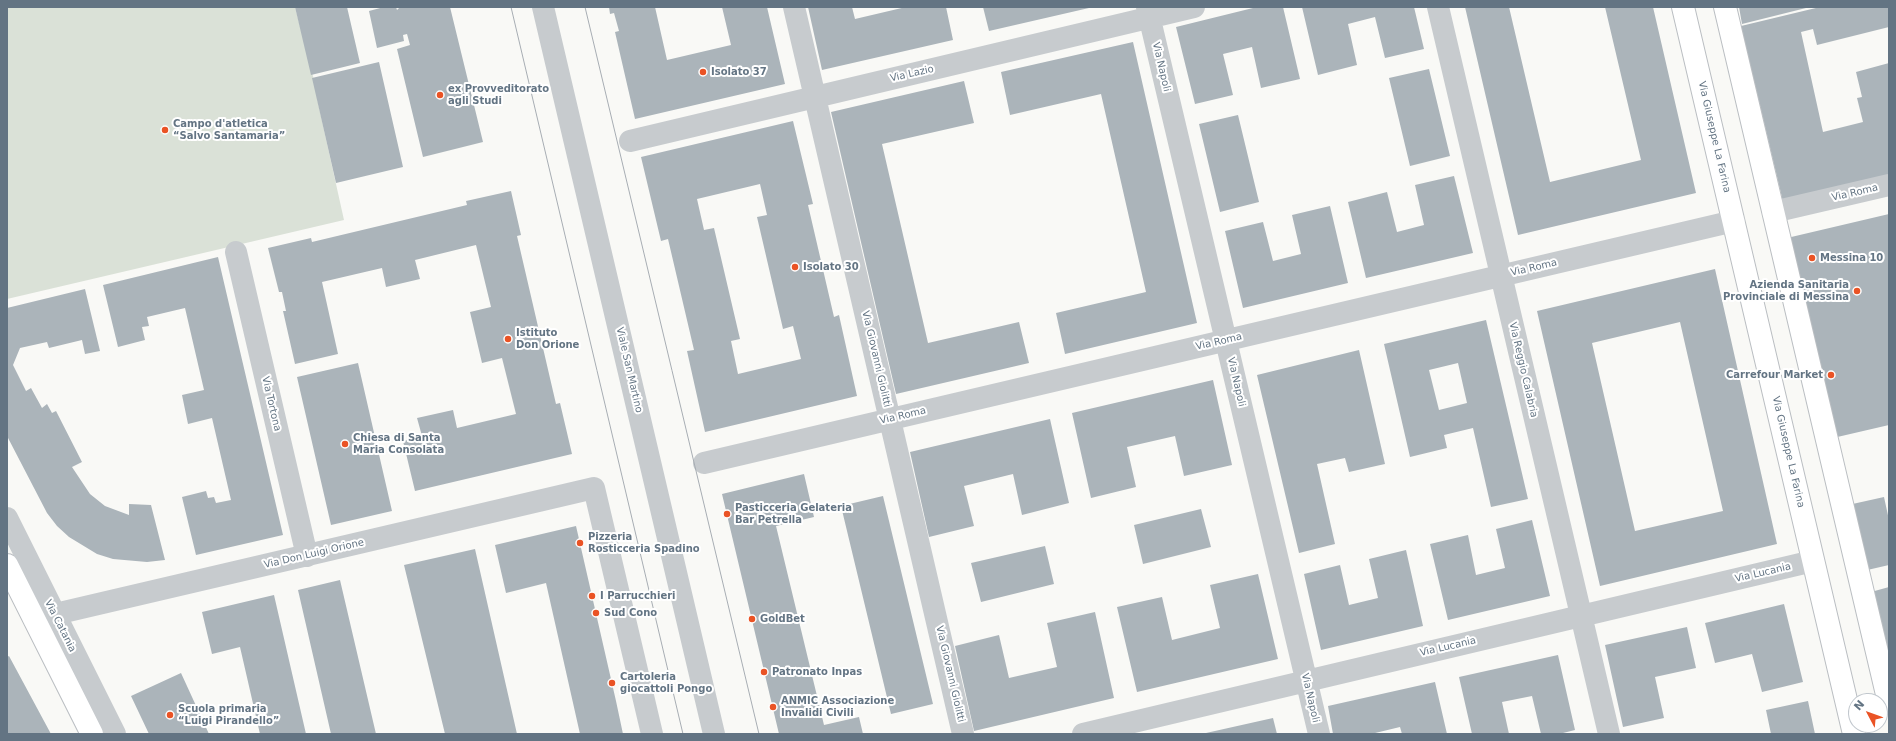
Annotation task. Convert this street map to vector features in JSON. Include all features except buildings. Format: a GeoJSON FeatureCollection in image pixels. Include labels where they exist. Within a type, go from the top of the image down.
{"type":"FeatureCollection","features":[{"type":"Feature","properties":{"kind":"main road","name":"Via Giuseppe La Farina"},"geometry":{"type":"LineString","coordinates":[[1683,7],[1854,734]]}},
{"type":"Feature","properties":{"kind":"main road"},"geometry":{"type":"LineString","coordinates":[[1725,7],[1889,703]]}},
{"type":"Feature","properties":{"kind":"main road","name":"Via Catania"},"geometry":{"type":"LineString","coordinates":[[7,565],[44,617],[92,734]]}},
{"type":"Feature","properties":{"kind":"street","name":"Viale San Martino"},"geometry":{"type":"LineString","coordinates":[[543,7],[714,734]]}},
{"type":"Feature","properties":{"kind":"street","name":"Via Giovanni Giolitti"},"geometry":{"type":"LineString","coordinates":[[794,7],[963,734]]}},
{"type":"Feature","properties":{"kind":"street","name":"Via Lazio"},"geometry":{"type":"LineString","coordinates":[[630,141],[815,97],[1149,12],[1194,7]]}},
{"type":"Feature","properties":{"kind":"street","name":"Via Reggio Calabria"},"geometry":{"type":"LineString","coordinates":[[1438,7],[1609,734]]}},
{"type":"Feature","properties":{"kind":"street","name":"Via Napoli"},"geometry":{"type":"LineString","coordinates":[[1149,12],[1319,734]]}},
{"type":"Feature","properties":{"kind":"street","name":"Via Roma"},"geometry":{"type":"LineString","coordinates":[[1773,212],[1889,185]]}},
{"type":"Feature","properties":{"kind":"street","name":"Via Roma"},"geometry":{"type":"LineString","coordinates":[[704,463],[1734,221]]}},
{"type":"Feature","properties":{"kind":"street","name":"Via Tortona"},"geometry":{"type":"LineString","coordinates":[[236,252],[307,556]]}},
{"type":"Feature","properties":{"kind":"street","name":"Via Don Luigi Orione"},"geometry":{"type":"LineString","coordinates":[[44,617],[594,488],[652,734]]}},
{"type":"Feature","properties":{"kind":"street","name":"Via Catania"},"geometry":{"type":"LineString","coordinates":[[7,518],[44,617],[115,734]]}},
{"type":"Feature","properties":{"kind":"street","name":"Via Lucania"},"geometry":{"type":"LineString","coordinates":[[1083,734],[1814,561]]}},
{"type":"Feature","properties":{"kind":"shaded area","name":"Campo d'atletica “Salvo Santamaria”"},"geometry":{"type":"Polygon","coordinates":[[[7,7],[295,7],[314,80],[344,220],[7,299],[7,7]]]}},
{"type":"Feature","properties":{"kind":"tram line"},"geometry":{"type":"LineString","coordinates":[[511,7],[683,734]]}},
{"type":"Feature","properties":{"kind":"tram line"},"geometry":{"type":"LineString","coordinates":[[585,7],[759,734]]}},
{"type":"Feature","properties":{"kind":"place","name":"Isolato 37"},"geometry":{"type":"Point","coordinates":[703,72]}},
{"type":"Feature","properties":{"kind":"place","name":"ex Provveditorato agli Studi"},"geometry":{"type":"Point","coordinates":[440,95]}},
{"type":"Feature","properties":{"kind":"place","name":"Campo d'atletica “Salvo Santamaria”"},"geometry":{"type":"Point","coordinates":[165,130]}},
{"type":"Feature","properties":{"kind":"place","name":"Messina 10"},"geometry":{"type":"Point","coordinates":[1812,258]}},
{"type":"Feature","properties":{"kind":"place","name":"Isolato 30"},"geometry":{"type":"Point","coordinates":[795,267]}},
{"type":"Feature","properties":{"kind":"place","name":"Azienda Sanitaria Provinciale di Messina"},"geometry":{"type":"Point","coordinates":[1857,291]}},
{"type":"Feature","properties":{"kind":"place","name":"Istituto Don Orione"},"geometry":{"type":"Point","coordinates":[508,339]}},
{"type":"Feature","properties":{"kind":"place","name":"Carrefour Market"},"geometry":{"type":"Point","coordinates":[1831,375]}},
{"type":"Feature","properties":{"kind":"place","name":"Chiesa di Santa Maria Consolata"},"geometry":{"type":"Point","coordinates":[345,444]}},
{"type":"Feature","properties":{"kind":"place","name":"Pasticceria Gelateria Bar Petrella"},"geometry":{"type":"Point","coordinates":[727,514]}},
{"type":"Feature","properties":{"kind":"place","name":"Pizzeria Rosticceria Spadino"},"geometry":{"type":"Point","coordinates":[580,543]}},
{"type":"Feature","properties":{"kind":"place","name":"I Parrucchieri"},"geometry":{"type":"Point","coordinates":[592,596]}},
{"type":"Feature","properties":{"kind":"place","name":"Sud Cono"},"geometry":{"type":"Point","coordinates":[596,613]}},
{"type":"Feature","properties":{"kind":"place","name":"GoldBet"},"geometry":{"type":"Point","coordinates":[752,619]}},
{"type":"Feature","properties":{"kind":"place","name":"Patronato Inpas"},"geometry":{"type":"Point","coordinates":[764,672]}},
{"type":"Feature","properties":{"kind":"place","name":"Cartoleria giocattoli Pongo"},"geometry":{"type":"Point","coordinates":[612,683]}},
{"type":"Feature","properties":{"kind":"place","name":"ANMIC Associazione Invalidi Civili"},"geometry":{"type":"Point","coordinates":[773,707]}},
{"type":"Feature","properties":{"kind":"place","name":"Scuola primaria “Luigi Pirandello”"},"geometry":{"type":"Point","coordinates":[170,715]}}]}
